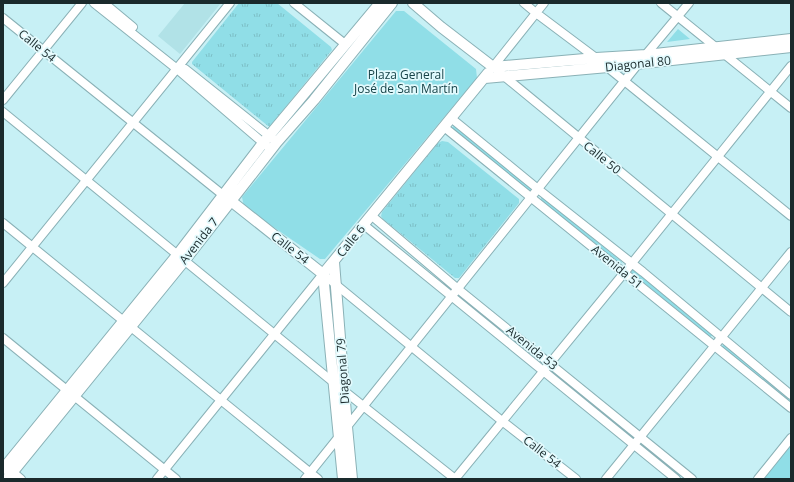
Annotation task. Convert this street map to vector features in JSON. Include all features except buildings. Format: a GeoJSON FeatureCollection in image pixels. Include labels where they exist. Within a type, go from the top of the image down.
{"type":"FeatureCollection","features":[{"type":"Feature","properties":{"kind":"main road","name":"Avenida 7"},"geometry":{"type":"LineString","coordinates":[[6,470],[181,257],[345,44],[380,3]]}},
{"type":"Feature","properties":{"kind":"main road","name":"Avenida 7"},"geometry":{"type":"LineString","coordinates":[[270,143],[314,100],[392,3]]}},
{"type":"Feature","properties":{"kind":"main road","name":"Calle 50"},"geometry":{"type":"LineString","coordinates":[[413,3],[441,27],[493,67]]}},
{"type":"Feature","properties":{"kind":"main road","name":"Diagonal 80"},"geometry":{"type":"LineString","coordinates":[[493,67],[646,55],[791,39]]}},
{"type":"Feature","properties":{"kind":"main road","name":"Diagonal 80"},"geometry":{"type":"LineString","coordinates":[[485,78],[791,48]]}},
{"type":"Feature","properties":{"kind":"main road","name":"Calle 6"},"geometry":{"type":"LineString","coordinates":[[323,274],[493,67]]}},
{"type":"Feature","properties":{"kind":"main road","name":"Calle 54"},"geometry":{"type":"LineString","coordinates":[[227,198],[323,274]]}},
{"type":"Feature","properties":{"kind":"main road","name":"Diagonal 79"},"geometry":{"type":"LineString","coordinates":[[334,262],[352,479]]}},
{"type":"Feature","properties":{"kind":"main road","name":"Diagonal 79"},"geometry":{"type":"LineString","coordinates":[[323,274],[343,479]]}},
{"type":"Feature","properties":{"kind":"street"},"geometry":{"type":"LineString","coordinates":[[3,100],[82,3]]}},
{"type":"Feature","properties":{"kind":"street"},"geometry":{"type":"LineString","coordinates":[[94,3],[178,67]]}},
{"type":"Feature","properties":{"kind":"street"},"geometry":{"type":"LineString","coordinates":[[104,3],[178,67],[270,143]]}},
{"type":"Feature","properties":{"kind":"street"},"geometry":{"type":"LineString","coordinates":[[3,283],[230,3]]}},
{"type":"Feature","properties":{"kind":"street"},"geometry":{"type":"LineString","coordinates":[[294,3],[345,44]]}},
{"type":"Feature","properties":{"kind":"street"},"geometry":{"type":"LineString","coordinates":[[524,3],[608,67],[791,216]]}},
{"type":"Feature","properties":{"kind":"street","name":"Calle 6"},"geometry":{"type":"LineString","coordinates":[[493,67],[544,3]]}},
{"type":"Feature","properties":{"kind":"street"},"geometry":{"type":"LineString","coordinates":[[661,3],[791,108]]}},
{"type":"Feature","properties":{"kind":"street"},"geometry":{"type":"LineString","coordinates":[[308,476],[638,64],[689,3]]}},
{"type":"Feature","properties":{"kind":"street","name":"Calle 54"},"geometry":{"type":"LineString","coordinates":[[3,18],[227,198]]}},
{"type":"Feature","properties":{"kind":"street"},"geometry":{"type":"LineString","coordinates":[[3,112],[333,382],[344,389],[455,479],[791,66]]}},
{"type":"Feature","properties":{"kind":"street","name":"Calle 50"},"geometry":{"type":"LineString","coordinates":[[493,67],[578,139],[791,312]]}},
{"type":"Feature","properties":{"kind":"street","name":"Avenida 51"},"geometry":{"type":"LineString","coordinates":[[451,118],[631,263],[791,395]]}},
{"type":"Feature","properties":{"kind":"street","name":"Avenida 51"},"geometry":{"type":"LineString","coordinates":[[444,127],[791,408]]}},
{"type":"Feature","properties":{"kind":"street","name":"Avenida 53"},"geometry":{"type":"LineString","coordinates":[[372,216],[458,289],[692,479]]}},
{"type":"Feature","properties":{"kind":"street"},"geometry":{"type":"LineString","coordinates":[[3,223],[221,400],[308,476],[318,479]]}},
{"type":"Feature","properties":{"kind":"street","name":"Avenida 53"},"geometry":{"type":"LineString","coordinates":[[364,225],[676,479]]}},
{"type":"Feature","properties":{"kind":"street"},"geometry":{"type":"LineString","coordinates":[[606,479],[791,252]]}},
{"type":"Feature","properties":{"kind":"street","name":"Calle 54"},"geometry":{"type":"LineString","coordinates":[[323,274],[502,421],[576,479]]}},
{"type":"Feature","properties":{"kind":"street","name":"Calle 6"},"geometry":{"type":"LineString","coordinates":[[157,479],[323,274]]}},
{"type":"Feature","properties":{"kind":"street"},"geometry":{"type":"LineString","coordinates":[[3,338],[176,479]]}},
{"type":"Feature","properties":{"kind":"street"},"geometry":{"type":"LineString","coordinates":[[758,479],[791,438]]}},
{"type":"Feature","properties":{"kind":"street"},"geometry":{"type":"LineString","coordinates":[[6,470],[21,479]]}},
{"type":"Feature","properties":{"kind":"shaded area"},"geometry":{"type":"Polygon","coordinates":[[[185,3],[221,3],[180,54],[158,36],[185,3]]]}},
{"type":"Feature","properties":{"kind":"green space"},"geometry":{"type":"Polygon","coordinates":[[[239,3],[277,3],[331,47],[332,50],[270,126],[268,126],[192,64],[192,62],[239,3]]]}},
{"type":"Feature","properties":{"kind":"green space","name":"Plaza General José de San Martín"},"geometry":{"type":"Polygon","coordinates":[[[396,11],[404,11],[476,69],[477,78],[325,259],[320,259],[244,207],[242,197],[396,11]]]}},
{"type":"Feature","properties":{"kind":"green space"},"geometry":{"type":"Polygon","coordinates":[[[678,29],[690,39],[667,42],[678,29]]]}},
{"type":"Feature","properties":{"kind":"green space"},"geometry":{"type":"Polygon","coordinates":[[[454,125],[534,191],[532,193],[452,128],[454,125]]]}},
{"type":"Feature","properties":{"kind":"green space"},"geometry":{"type":"Polygon","coordinates":[[[442,141],[448,142],[519,199],[519,203],[459,278],[455,278],[381,216],[382,212],[438,143],[442,141]]]}},
{"type":"Feature","properties":{"kind":"green space"},"geometry":{"type":"Polygon","coordinates":[[[542,197],[622,262],[620,265],[540,200],[542,197]]]}},
{"type":"Feature","properties":{"kind":"green space"},"geometry":{"type":"Polygon","coordinates":[[[633,269],[713,335],[710,337],[631,272],[633,269]]]}},
{"type":"Feature","properties":{"kind":"green space"},"geometry":{"type":"Polygon","coordinates":[[[724,344],[791,399],[791,404],[721,347],[724,344]]]}},
{"type":"Feature","properties":{"kind":"green space"},"geometry":{"type":"Polygon","coordinates":[[[791,444],[791,479],[763,479],[791,444]]]}}]}
